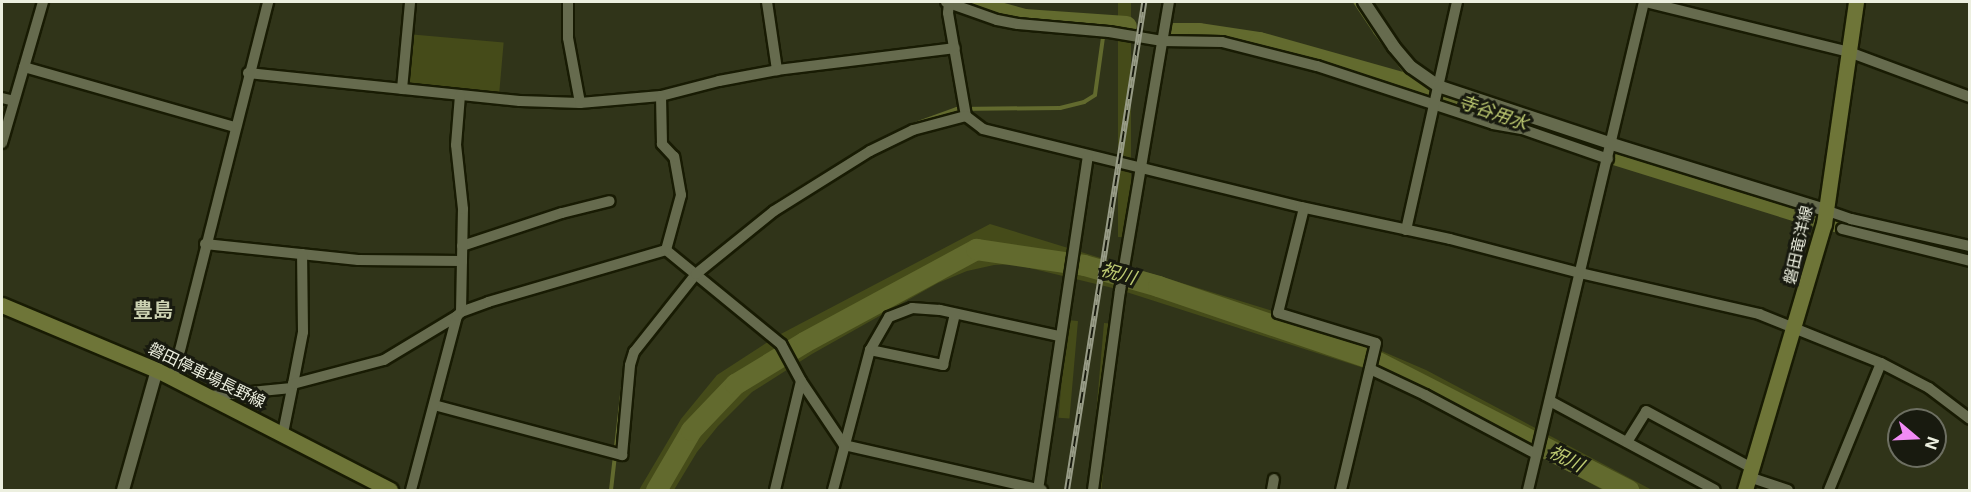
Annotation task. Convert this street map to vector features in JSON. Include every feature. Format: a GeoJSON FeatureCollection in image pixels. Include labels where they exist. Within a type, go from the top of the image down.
{"type":"FeatureCollection","features":[{"type":"Feature","properties":{"kind":"main road","name":"磐田竜洋線"},"geometry":{"type":"LineString","coordinates":[[1749,478],[1817,250],[1850,52],[1856,2]]}},
{"type":"Feature","properties":{"kind":"main road","name":"磐田停車場長野線"},"geometry":{"type":"LineString","coordinates":[[2,305],[157,370],[390,490]]}},
{"type":"Feature","properties":{"kind":"street"},"geometry":{"type":"LineString","coordinates":[[2,143],[43,2]]}},
{"type":"Feature","properties":{"kind":"street"},"geometry":{"type":"LineString","coordinates":[[173,378],[234,127],[268,2]]}},
{"type":"Feature","properties":{"kind":"street"},"geometry":{"type":"LineString","coordinates":[[402,89],[410,2]]}},
{"type":"Feature","properties":{"kind":"street"},"geometry":{"type":"LineString","coordinates":[[568,2],[568,38],[580,103]]}},
{"type":"Feature","properties":{"kind":"street"},"geometry":{"type":"LineString","coordinates":[[767,2],[777,70]]}},
{"type":"Feature","properties":{"kind":"street"},"geometry":{"type":"LineString","coordinates":[[1608,159],[1522,129],[1493,124],[1317,66],[1222,42],[1162,41],[1109,32],[1018,24],[997,20],[948,2],[948,14],[966,116],[984,129],[1304,208],[1450,239],[1580,273],[1759,314],[1795,326],[1881,363],[1929,388],[1970,419]]}},
{"type":"Feature","properties":{"kind":"street"},"geometry":{"type":"LineString","coordinates":[[1093,490],[1120,291],[1169,2]]}},
{"type":"Feature","properties":{"kind":"street"},"geometry":{"type":"LineString","coordinates":[[1364,2],[1406,61],[1418,74],[1438,86],[1612,144],[1851,219],[1970,246]]}},
{"type":"Feature","properties":{"kind":"street"},"geometry":{"type":"LineString","coordinates":[[1406,230],[1436,105],[1438,86],[1457,2]]}},
{"type":"Feature","properties":{"kind":"street"},"geometry":{"type":"LineString","coordinates":[[1528,490],[1645,2],[1850,52],[1970,97]]}},
{"type":"Feature","properties":{"kind":"street"},"geometry":{"type":"LineString","coordinates":[[248,73],[520,101],[580,103],[661,96],[719,81],[777,70],[955,48]]}},
{"type":"Feature","properties":{"kind":"street"},"geometry":{"type":"LineString","coordinates":[[24,67],[234,127]]}},
{"type":"Feature","properties":{"kind":"street"},"geometry":{"type":"LineString","coordinates":[[411,490],[459,314],[463,209],[456,146],[460,95]]}},
{"type":"Feature","properties":{"kind":"street"},"geometry":{"type":"LineString","coordinates":[[661,96],[662,144],[674,157],[681,195],[666,250]]}},
{"type":"Feature","properties":{"kind":"street"},"geometry":{"type":"LineString","coordinates":[[2,98],[14,101]]}},
{"type":"Feature","properties":{"kind":"street"},"geometry":{"type":"LineString","coordinates":[[434,405],[622,455],[630,365],[634,352],[696,274],[774,212],[870,151],[914,130],[966,116]]}},
{"type":"Feature","properties":{"kind":"street"},"geometry":{"type":"LineString","coordinates":[[666,250],[781,344],[801,381],[844,445],[1039,490],[1059,336],[1088,156]]}},
{"type":"Feature","properties":{"kind":"street"},"geometry":{"type":"LineString","coordinates":[[462,246],[562,213],[610,201]]}},
{"type":"Feature","properties":{"kind":"street"},"geometry":{"type":"LineString","coordinates":[[1304,208],[1278,313],[1376,343],[1341,490]]}},
{"type":"Feature","properties":{"kind":"street"},"geometry":{"type":"LineString","coordinates":[[1842,229],[1970,261]]}},
{"type":"Feature","properties":{"kind":"street"},"geometry":{"type":"LineString","coordinates":[[205,244],[358,260],[462,261]]}},
{"type":"Feature","properties":{"kind":"street"},"geometry":{"type":"LineString","coordinates":[[210,396],[292,386],[384,360],[459,314],[488,302],[666,250]]}},
{"type":"Feature","properties":{"kind":"street"},"geometry":{"type":"LineString","coordinates":[[283,433],[303,332],[302,254]]}},
{"type":"Feature","properties":{"kind":"street"},"geometry":{"type":"LineString","coordinates":[[833,490],[870,350],[888,317],[912,308],[955,314],[1059,336]]}},
{"type":"Feature","properties":{"kind":"street"},"geometry":{"type":"LineString","coordinates":[[870,350],[943,365],[955,314]]}},
{"type":"Feature","properties":{"kind":"street"},"geometry":{"type":"LineString","coordinates":[[1829,490],[1881,363]]}},
{"type":"Feature","properties":{"kind":"street"},"geometry":{"type":"LineString","coordinates":[[1370,369],[1425,395],[1536,454]]}},
{"type":"Feature","properties":{"kind":"street"},"geometry":{"type":"LineString","coordinates":[[123,490],[157,370]]}},
{"type":"Feature","properties":{"kind":"street"},"geometry":{"type":"LineString","coordinates":[[775,490],[801,381]]}},
{"type":"Feature","properties":{"kind":"street"},"geometry":{"type":"LineString","coordinates":[[1550,401],[1715,490]]}},
{"type":"Feature","properties":{"kind":"street"},"geometry":{"type":"LineString","coordinates":[[1627,442],[1646,411],[1749,478],[1788,490]]}},
{"type":"Feature","properties":{"kind":"green space"},"geometry":{"type":"Polygon","coordinates":[[[1118,2],[1131,2],[1131,237],[1118,237],[1118,2]]]}},
{"type":"Feature","properties":{"kind":"green space"},"geometry":{"type":"Polygon","coordinates":[[[407,34],[504,42],[499,97],[402,89],[407,34]]]}},
{"type":"Feature","properties":{"kind":"green space"},"geometry":{"type":"Polygon","coordinates":[[[990,224],[1328,328],[1426,370],[1652,490],[1603,490],[1458,412],[1373,371],[1117,289],[1013,264],[994,265],[967,271],[938,283],[812,354],[752,392],[718,426],[697,452],[674,490],[639,490],[681,419],[717,375],[777,336],[990,224]]]}},
{"type":"Feature","properties":{"kind":"green space"},"geometry":{"type":"Polygon","coordinates":[[[1067,320],[1078,321],[1069,419],[1058,418],[1067,320]]]}},
{"type":"Feature","properties":{"kind":"green space"},"geometry":{"type":"Polygon","coordinates":[[[1104,323],[1116,324],[1102,488],[1090,487],[1104,323]]]}},
{"type":"Feature","properties":{"kind":"waterway","name":"寺谷用水"},"geometry":{"type":"LineString","coordinates":[[963,2],[1024,19],[1126,26]]}},
{"type":"Feature","properties":{"kind":"waterway"},"geometry":{"type":"LineString","coordinates":[[1355,2],[1416,86]]}},
{"type":"Feature","properties":{"kind":"waterway"},"geometry":{"type":"LineString","coordinates":[[910,126],[957,109],[1060,108],[1084,102],[1095,95],[1105,23]]}},
{"type":"Feature","properties":{"kind":"waterway","name":"寺谷用水"},"geometry":{"type":"LineString","coordinates":[[1168,33],[1198,33],[1259,42],[1416,86],[1601,150],[1813,216]]}},
{"type":"Feature","properties":{"kind":"waterway"},"geometry":{"type":"LineString","coordinates":[[694,270],[778,202],[830,170]]}},
{"type":"Feature","properties":{"kind":"waterway","name":"寺谷用水"},"geometry":{"type":"LineString","coordinates":[[1835,221],[1970,253]]}},
{"type":"Feature","properties":{"kind":"waterway","name":"祝川"},"geometry":{"type":"LineString","coordinates":[[656,490],[691,430],[735,384],[804,342],[976,249],[1084,265],[1158,286],[1372,359],[1628,490]]}},
{"type":"Feature","properties":{"kind":"waterway"},"geometry":{"type":"LineString","coordinates":[[631,347],[662,308]]}},
{"type":"Feature","properties":{"kind":"waterway"},"geometry":{"type":"LineString","coordinates":[[611,490],[626,360]]}},
{"type":"Feature","properties":{"kind":"railway"},"geometry":{"type":"LineString","coordinates":[[1067,490],[1144,2]]}},
{"type":"Feature","properties":{"kind":"district","name":"豊島"},"geometry":{"type":"Point","coordinates":[153,310]}}]}
